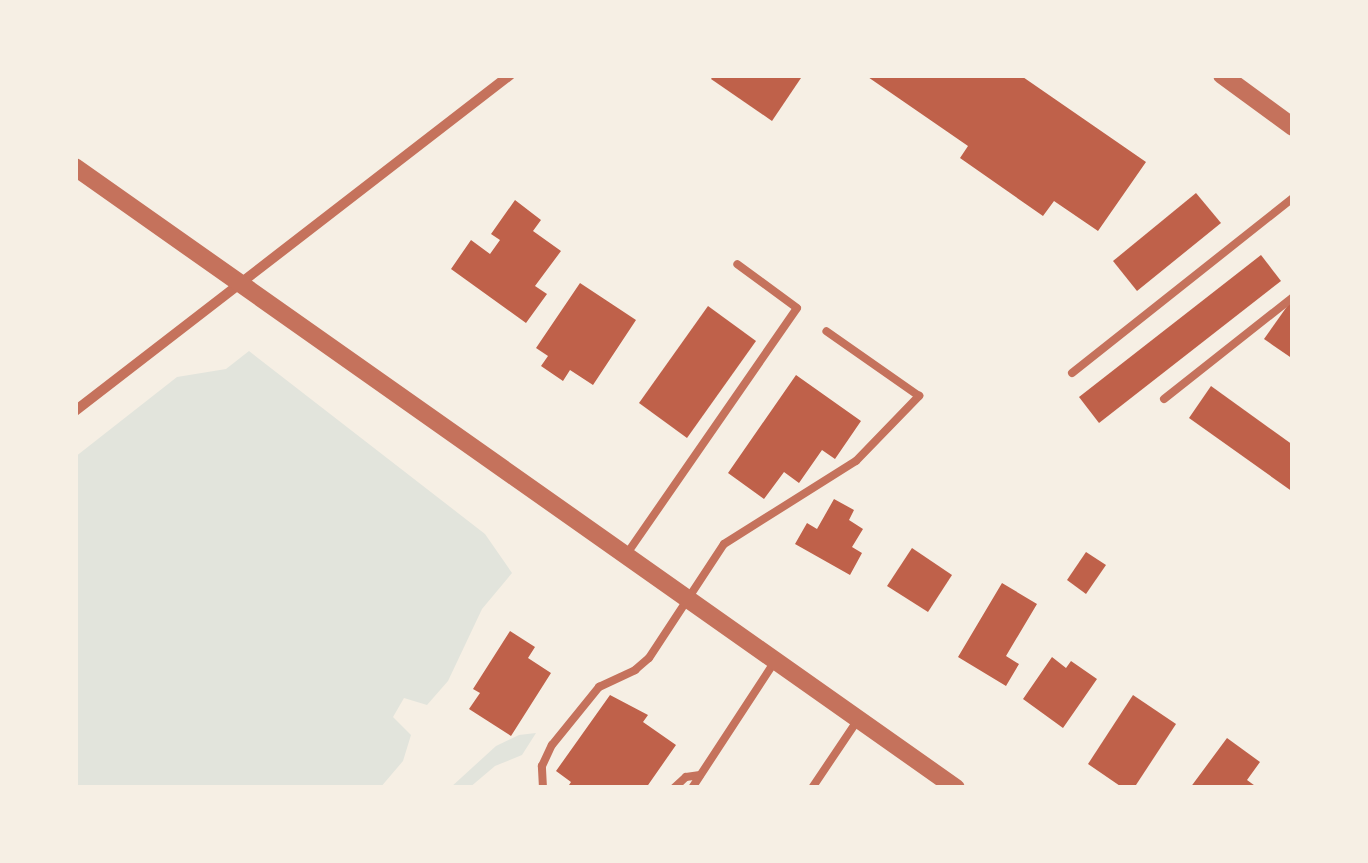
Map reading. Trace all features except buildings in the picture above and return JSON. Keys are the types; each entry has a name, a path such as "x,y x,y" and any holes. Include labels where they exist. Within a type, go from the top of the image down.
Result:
{"street":[{"path":"75,411 510,75"},
{"path":"1222,75 1293,127"},
{"path":"75,167 956,788"}],"lane":[{"path":"1072,373 1293,198"},
{"path":"626,555 797,308 736,264"},
{"path":"1164,399 1293,297"},
{"path":"543,788 542,766 552,745 598,687 635,670 649,658 724,544 856,461 919,396 826,331"},
{"path":"692,788 775,660"},
{"path":"812,788 859,720"},
{"path":"674,788 686,777 700,774"}],"shaded area":[{"path":"249,351 485,534 512,573 482,609 448,681 427,705 404,698 393,717 411,735 403,761 380,788 75,788 75,457 177,377 226,369"},
{"path":"536,733 522,755 495,766 469,788 450,788 496,746 519,735"}]}
